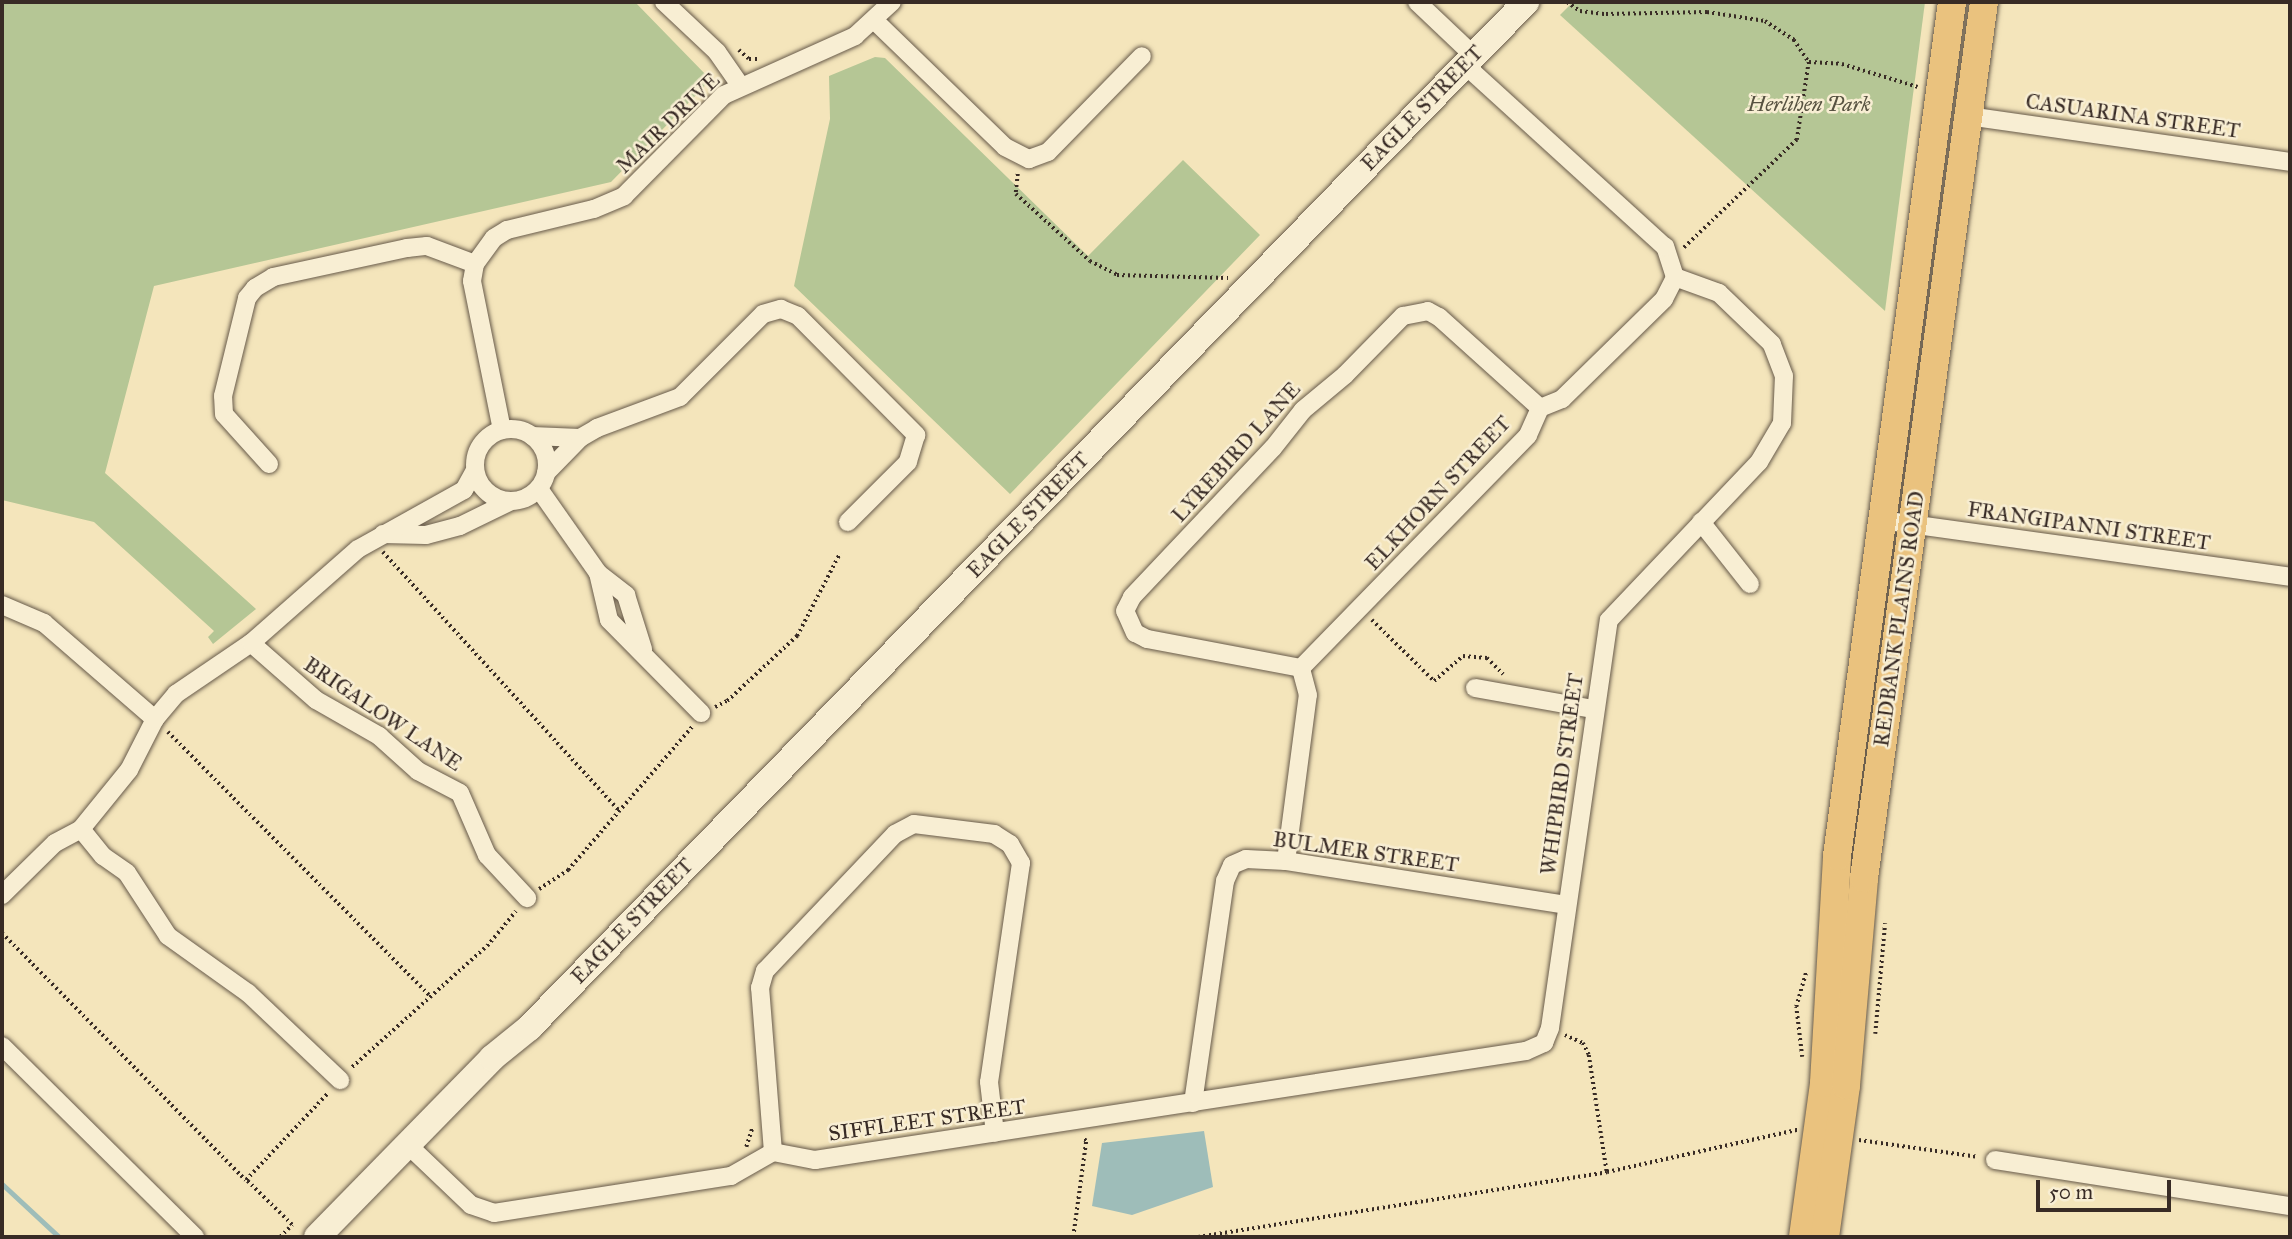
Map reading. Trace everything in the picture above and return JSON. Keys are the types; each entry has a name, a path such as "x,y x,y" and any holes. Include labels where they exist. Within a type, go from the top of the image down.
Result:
{"main road":[{"name":"REDBANK PLAINS ROAD","path":"1803,1237 1824,1083 1837,856 1952,2"},
{"name":"REDBANK PLAINS ROAD","path":"1825,1237 1840,1138 1864,878 1984,2"}],"street":[{"path":"664,2 717,52 740,85"},
{"name":"MAIR DRIVE","path":"475,264 494,239 507,230 594,209 624,196 740,85 842,42 874,20 892,2"},
{"path":"1417,2 1469,60 1665,247 1675,277"},
{"name":"EAGLE STREET","path":"339,1237 413,1150 529,1028 1526,2"},
{"path":"874,20 1020,158 1039,158 1048,152 1142,56"},
{"name":"CASUARINA STREET","path":"1968,116 2290,162"},
{"path":"269,464 224,414 223,396 247,298 255,288 274,277 407,248 427,246 475,264 473,297 502,430"},
{"name":"ELKHORN STREET","path":"1301,667 1528,435 1540,408 1562,399 1664,299 1675,277"},
{"name":"WHIPBIRD STREET","path":"1193,1103 1526,1051 1544,1043 1550,1028 1593,709 1609,620 1773,444 1782,423 1784,376 1772,344 1713,289 1675,277"},
{"path":"377,537 426,535 460,526 509,502 525,499 580,438 608,422 680,397 763,314 789,311 916,435 908,462 848,522"},
{"name":"LYREBIRD LANE","path":"1301,667 1147,639 1135,633 1125,611 1132,597 1273,448 1303,410 1345,375 1404,316 1428,311 1439,317 1540,408"},
{"path":"2,895 55,844 81,829 129,770 155,719 176,694 251,643 336,566 377,537 464,490 475,470 482,444 502,430 532,436 580,438"},
{"path":"532,436 543,449 542,481 598,573 609,620 624,638 643,649 701,713"},
{"path":"475,470 486,492 509,502"},
{"name":"FRANGIPANNI STREET","path":"1881,520 2290,577"},
{"path":"1701,522 1750,584"},
{"path":"598,573 626,594 643,649"},
{"path":"2,605 44,623 155,719"},
{"name":"BRIGALOW LANE","path":"251,643 316,700 369,730 418,771 460,793 468,802 487,855 527,898"},
{"path":"1286,861 1308,695 1301,667"},
{"path":"1475,688 1593,709"},
{"path":"413,1150 471,1205 494,1213 731,1176 773,1152 760,988 765,971 895,834 914,824 994,834 1010,844 1021,863 989,1082 995,1133"},
{"path":"81,829 103,856 127,873 168,936 248,993 340,1080"},
{"name":"BULMER STREET","path":"1193,1103 1225,881 1232,865 1246,859 1286,861 1567,905"},
{"path":"2,1046 195,1237"},
{"name":"SIFFLEET STREET","path":"773,1152 815,1160 1193,1103"},
{"name":"EAGLE STREET","path":"317,1237 413,1150"},
{"path":"1995,1160 2290,1206"}],"path":[{"path":"1567,2 1580,11 1606,14 1707,12 1765,21 1794,40 1809,62 1797,141 1682,250 1679,246"},
{"path":"1809,62 1842,64 1913,86 1940,89"},
{"path":"1020,158 1016,194 1090,261 1117,275 1136,278 1230,278"},
{"path":"377,537 620,812"},
{"path":"246,1180 340,1080 487,946 527,898 568,870 680,745 701,713 727,701 797,636 840,553"},
{"path":"1376,613 1373,622 1434,681 1464,656 1476,654 1488,658 1510,678"},
{"path":"155,719 430,996"},
{"path":"2,933 292,1225 280,1237"},
{"path":"1558,1035 1583,1043 1589,1055 1607,1172"},
{"path":"741,1152 750,1139 751,1116"},
{"path":"1198,1237 1607,1172 1760,1141 1787,1128 1800,1130 1798,1143"},
{"path":"1073,1237 1086,1141 1079,1136"},
{"path":"1840,1138 1995,1160"}],"green space":[{"path":"2,2 635,2 708,77 704,87 611,182 154,286 105,473 256,609 213,644 208,637 214,631 94,522 2,500"},
{"name":"Herlihen Park","path":"1573,2 1925,2 1885,311 1560,15"},
{"path":"875,57 885,58 1088,256 1183,160 1260,235 1010,494 794,286 830,119 829,76"}],"water":[{"path":"1204,1131 1213,1187 1132,1215 1092,1206 1102,1143"}],"waterway":[{"path":"2,1184 59,1237"}]}
